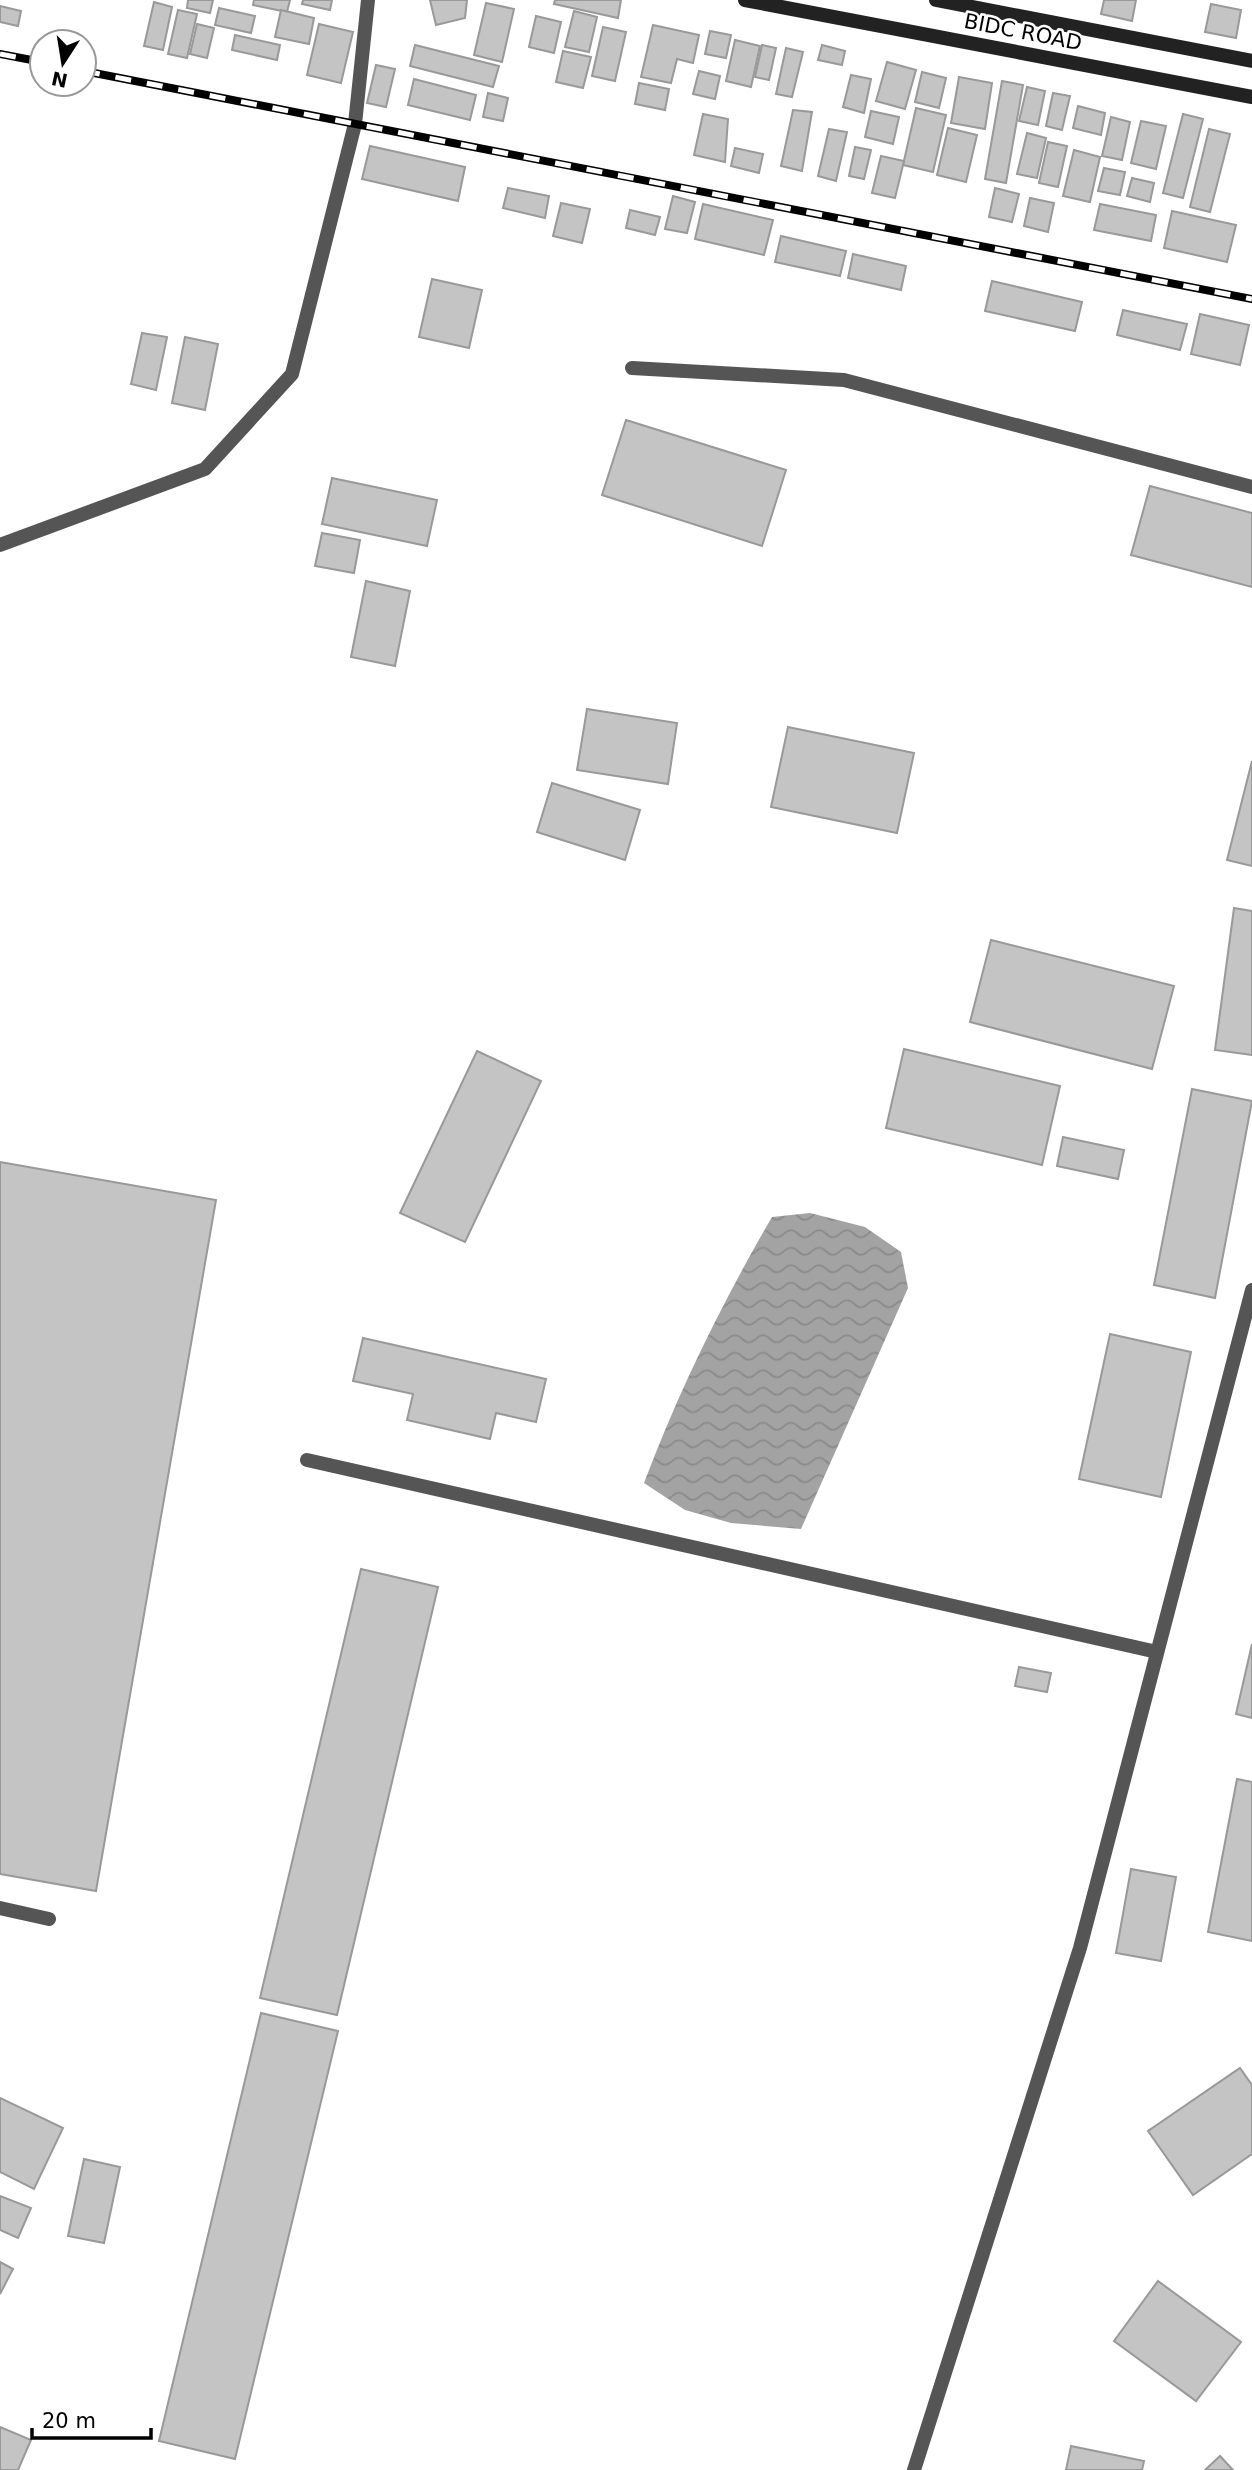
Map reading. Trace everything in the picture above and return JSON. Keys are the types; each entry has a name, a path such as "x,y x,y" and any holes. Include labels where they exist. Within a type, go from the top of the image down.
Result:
{"main road":[{"name":"BIDC ROAD","path":"745,0 1252,97"},
{"name":"BIDC ROAD","path":"936,0 1252,61"}],"street":[{"path":"0,545 205,469 292,374 355,124 368,0"},
{"path":"632,368 844,380 1252,487"},
{"path":"914,2470 1080,1948 1252,1290"},
{"path":"307,1460 1157,1652"},
{"path":"0,1908 49,1919"}],"water":[{"path":"810,1213 865,1227 901,1252 908,1288 801,1529 731,1523 685,1510 644,1483 672,1414 719,1314 772,1217"}],"building":[{"path":"188,0 213,0 210,13 187,8"},
{"path":"254,0 290,0 287,12 253,5"},
{"path":"303,0 332,0 330,10 302,4"},
{"path":"430,0 467,0 465,18 436,25"},
{"path":"555,0 621,0 618,18 554,4"},
{"path":"1104,0 1136,0 1132,21 1101,14"},
{"path":"154,2 172,7 163,50 144,46"},
{"path":"486,3 514,9 502,62 474,55"},
{"path":"1211,4 1241,10 1236,38 1205,32"},
{"path":"0,6 21,11 18,26 0,22"},
{"path":"219,8 255,16 251,33 215,25"},
{"path":"178,10 197,14 187,58 168,54"},
{"path":"281,10 314,18 309,44 275,37"},
{"path":"574,11 597,17 589,52 565,47"},
{"path":"536,16 561,22 554,53 529,47"},
{"path":"197,24 214,28 207,58 190,54"},
{"path":"319,24 353,32 341,83 307,75"},
{"path":"653,25 699,35 693,63 677,59 671,83 641,77"},
{"path":"603,27 626,32 615,81 592,76"},
{"path":"710,31 731,35 726,58 705,54"},
{"path":"235,35 280,45 277,60 232,50"},
{"path":"735,40 760,46 751,87 726,81"},
{"path":"415,45 499,66 493,87 410,66"},
{"path":"762,45 776,48 769,80 755,77"},
{"path":"822,45 845,51 842,65 818,60"},
{"path":"786,48 803,52 792,97 776,94"},
{"path":"563,51 591,57 583,88 556,82"},
{"path":"887,62 916,70 905,109 876,101"},
{"path":"376,65 395,69 386,107 367,103"},
{"path":"699,71 720,76 715,99 693,94"},
{"path":"922,72 946,78 939,108 915,102"},
{"path":"851,75 871,79 864,113 843,107"},
{"path":"959,77 992,83 985,129 951,123"},
{"path":"414,79 476,95 470,120 408,105"},
{"path":"1002,81 1023,85 1006,183 985,179"},
{"path":"639,83 669,89 665,110 635,104"},
{"path":"1027,87 1045,91 1038,125 1019,121"},
{"path":"488,93 508,98 503,121 483,117"},
{"path":"1053,93 1070,96 1062,130 1046,126"},
{"path":"1078,106 1105,113 1101,135 1073,128"},
{"path":"916,108 946,115 933,172 903,165"},
{"path":"793,110 812,112 802,171 781,166"},
{"path":"871,111 899,117 893,144 865,137"},
{"path":"703,114 728,119 725,162 694,155"},
{"path":"1183,114 1203,119 1183,198 1163,193"},
{"path":"1111,117 1130,122 1122,160 1102,156"},
{"path":"1141,121 1166,126 1156,169 1131,163"},
{"path":"948,128 977,135 966,182 937,175"},
{"path":"829,129 847,132 836,181 818,176"},
{"path":"1209,129 1230,134 1210,212 1190,207"},
{"path":"1027,133 1046,138 1037,178 1017,174"},
{"path":"1048,142 1067,146 1058,187 1039,183"},
{"path":"370,146 465,167 458,201 362,179"},
{"path":"855,147 871,150 864,179 849,176"},
{"path":"735,148 763,154 759,173 731,166"},
{"path":"1074,150 1100,157 1090,202 1063,196"},
{"path":"881,156 904,161 895,198 872,193"},
{"path":"1104,168 1125,172 1120,195 1098,191"},
{"path":"1132,178 1154,183 1150,202 1127,196"},
{"path":"508,188 549,196 545,218 503,208"},
{"path":"995,188 1019,194 1012,222 989,217"},
{"path":"673,196 695,202 687,233 665,229"},
{"path":"1030,198 1054,203 1048,232 1024,226"},
{"path":"561,203 590,209 582,243 553,236"},
{"path":"703,204 773,220 764,255 695,239"},
{"path":"1100,204 1156,215 1151,241 1094,230"},
{"path":"630,210 660,217 655,235 626,228"},
{"path":"1172,211 1236,225 1227,262 1164,248"},
{"path":"781,236 846,251 840,276 775,262"},
{"path":"853,254 906,266 901,290 848,278"},
{"path":"432,279 482,290 469,348 419,337"},
{"path":"992,281 1082,302 1075,331 985,311"},
{"path":"1123,310 1187,324 1180,350 1117,335"},
{"path":"1200,314 1249,325 1240,365 1191,354"},
{"path":"142,333 167,337 156,390 131,384"},
{"path":"185,337 218,344 205,410 172,403"},
{"path":"626,420 786,470 762,546 602,495"},
{"path":"332,478 437,500 427,546 322,524"},
{"path":"1150,486 1252,513 1252,587 1131,555"},
{"path":"322,533 360,540 354,573 315,566"},
{"path":"366,581 410,591 395,666 351,657"},
{"path":"587,709 677,723 668,784 577,770"},
{"path":"788,727 914,753 897,833 771,807"},
{"path":"1252,761 1252,866 1227,860"},
{"path":"552,783 640,810 625,860 537,832"},
{"path":"1234,908 1252,911 1252,1055 1215,1050"},
{"path":"991,940 1174,986 1152,1069 970,1022"},
{"path":"904,1049 1060,1086 1042,1165 886,1128"},
{"path":"477,1051 541,1081 465,1242 400,1213"},
{"path":"1192,1089 1252,1101 1215,1298 1154,1285"},
{"path":"1063,1137 1124,1150 1118,1179 1057,1166"},
{"path":"0,1162 216,1200 96,1891 0,1874"},
{"path":"1110,1334 1191,1352 1161,1497 1079,1479"},
{"path":"363,1338 546,1379 536,1422 496,1413 490,1439 407,1420 413,1394 353,1381"},
{"path":"361,1569 438,1587 337,2015 260,1998"},
{"path":"1252,1644 1252,1718 1236,1714"},
{"path":"1019,1667 1051,1673 1047,1692 1015,1686"},
{"path":"1237,1779 1252,1782 1252,1941 1208,1932"},
{"path":"1131,1869 1176,1877 1161,1961 1116,1953"},
{"path":"261,2013 338,2031 235,2459 159,2441"},
{"path":"1240,2068 1252,2085 1252,2154 1193,2195 1148,2131"},
{"path":"0,2098 63,2128 34,2189 0,2172"},
{"path":"84,2159 120,2167 104,2243 68,2236"},
{"path":"0,2196 31,2208 18,2238 0,2230"},
{"path":"0,2262 13,2269 0,2294"},
{"path":"1158,2281 1241,2342 1196,2401 1114,2341"},
{"path":"0,2427 31,2440 18,2470 0,2470"},
{"path":"1071,2446 1144,2461 1142,2470 1066,2470"},
{"path":"1220,2456 1233,2470 1205,2470"}],"railway":[{"path":"0,54 28,59"},
{"path":"98,74 1252,299"}]}
